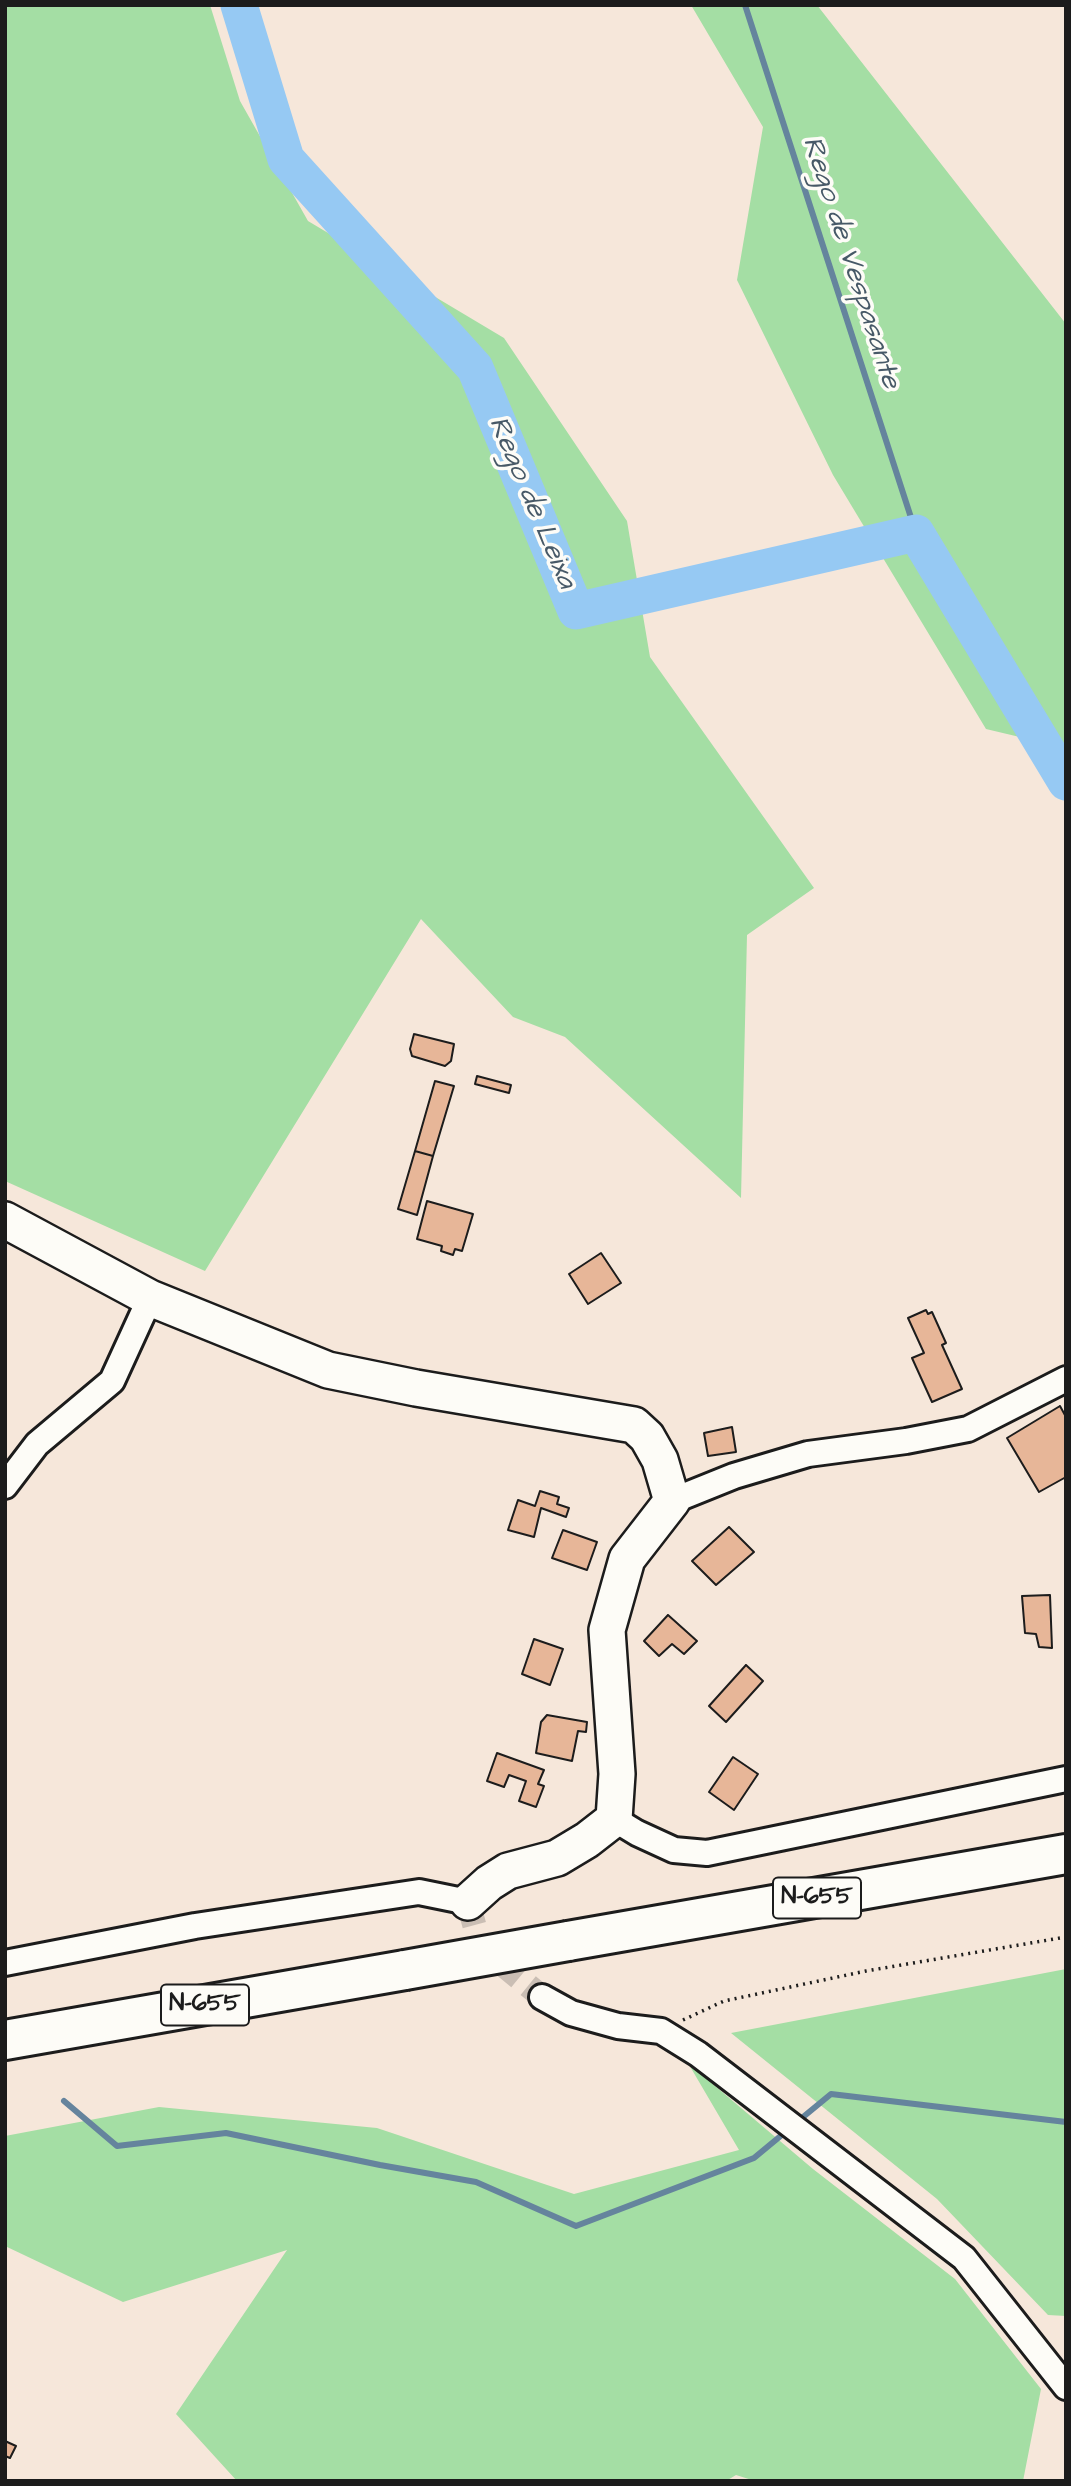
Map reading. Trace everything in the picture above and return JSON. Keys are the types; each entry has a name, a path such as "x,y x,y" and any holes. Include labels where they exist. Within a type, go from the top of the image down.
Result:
{"highway":[{"name":"N-655","path":"5,2040 1066,1854"}],"street":[{"path":"5,1220 150,1297 328,1370 634,1424 647,1437 660,1460 672,1501"},
{"path":"5,1486 37,1444 112,1381 150,1297"},
{"path":"5,1963 195,1926 419,1892 468,1902 489,1883 508,1871 557,1858 614,1819 617,1774 607,1630 627,1559 672,1501 734,1476 808,1454 906,1441 968,1429 1066,1379"},
{"path":"614,1819 674,1850 707,1853 1066,1779"},
{"path":"542,1997 571,2013 606,2023 661,2031 698,2054 964,2258 1066,2387"}],"path":[{"path":"661,2031 724,2001 866,1971 1066,1937"}],"green space":[{"path":"5,5 210,5 240,101 308,221 504,338 627,521 650,657 814,888 747,935 741,1198 565,1037 513,1017 421,919 205,1271 5,1181"},
{"path":"691,5 817,5 1066,324 1066,748 986,729 833,475 737,280 763,127"},
{"path":"1066,1969 1066,2316 1048,2315 937,2199 731,2033"},
{"path":"688,2063 813,2169 955,2279 1041,2389 1023,2481 755,2481 736,2475 726,2481 237,2481 176,2414 287,2250 123,2302 5,2246 5,2136 159,2107 377,2128 574,2194 739,2150"}],"building":[{"path":"414,1034 454,1044 451,1061 445,1066 412,1056 410,1049"},
{"path":"477,1076 511,1085 509,1093 475,1084"},
{"path":"435,1081 454,1086 433,1156 415,1151"},
{"path":"415,1151 433,1156 417,1215 398,1209"},
{"path":"427,1201 473,1214 462,1251 455,1249 453,1255 441,1251 442,1246 417,1239"},
{"path":"601,1253 621,1283 588,1304 569,1274"},
{"path":"926,1310 928,1314 932,1312 946,1343 942,1345 962,1389 932,1402 912,1358 924,1353 908,1318"},
{"path":"1060,1406 1066,1417 1066,1477 1039,1492 1007,1438"},
{"path":"732,1427 736,1452 708,1456 704,1433"},
{"path":"540,1491 559,1497 557,1504 569,1508 566,1517 541,1508 534,1537 508,1530 518,1500 535,1506"},
{"path":"729,1527 754,1552 716,1585 692,1561"},
{"path":"563,1530 597,1542 587,1570 552,1558"},
{"path":"1050,1595 1052,1648 1039,1647 1036,1634 1025,1633 1022,1596"},
{"path":"668,1615 697,1641 684,1654 672,1644 659,1656 644,1641"},
{"path":"534,1639 563,1649 550,1685 522,1674"},
{"path":"746,1665 763,1681 726,1722 709,1706"},
{"path":"547,1715 587,1722 586,1732 578,1731 572,1761 536,1753 541,1722"},
{"path":"497,1753 544,1770 538,1784 544,1786 536,1807 519,1801 526,1781 509,1775 504,1787 487,1781"},
{"path":"733,1757 758,1774 734,1810 709,1792"},
{"path":"5,2441 16,2446 10,2458 5,2456"}],"waterway":[{"name":"Rego de Leixa","path":"239,5 286,159 475,368 576,611 916,533 1066,782"},
{"name":"Rego de Vespasante","path":"745,5 916,533"},
{"path":"797,2122 831,2094 1066,2122"},
{"path":"64,2101 117,2146 226,2133 476,2182 576,2226 754,2158 789,2129"}],"tunnel":[{"path":"468,1902 480,1946 542,1997"}]}
